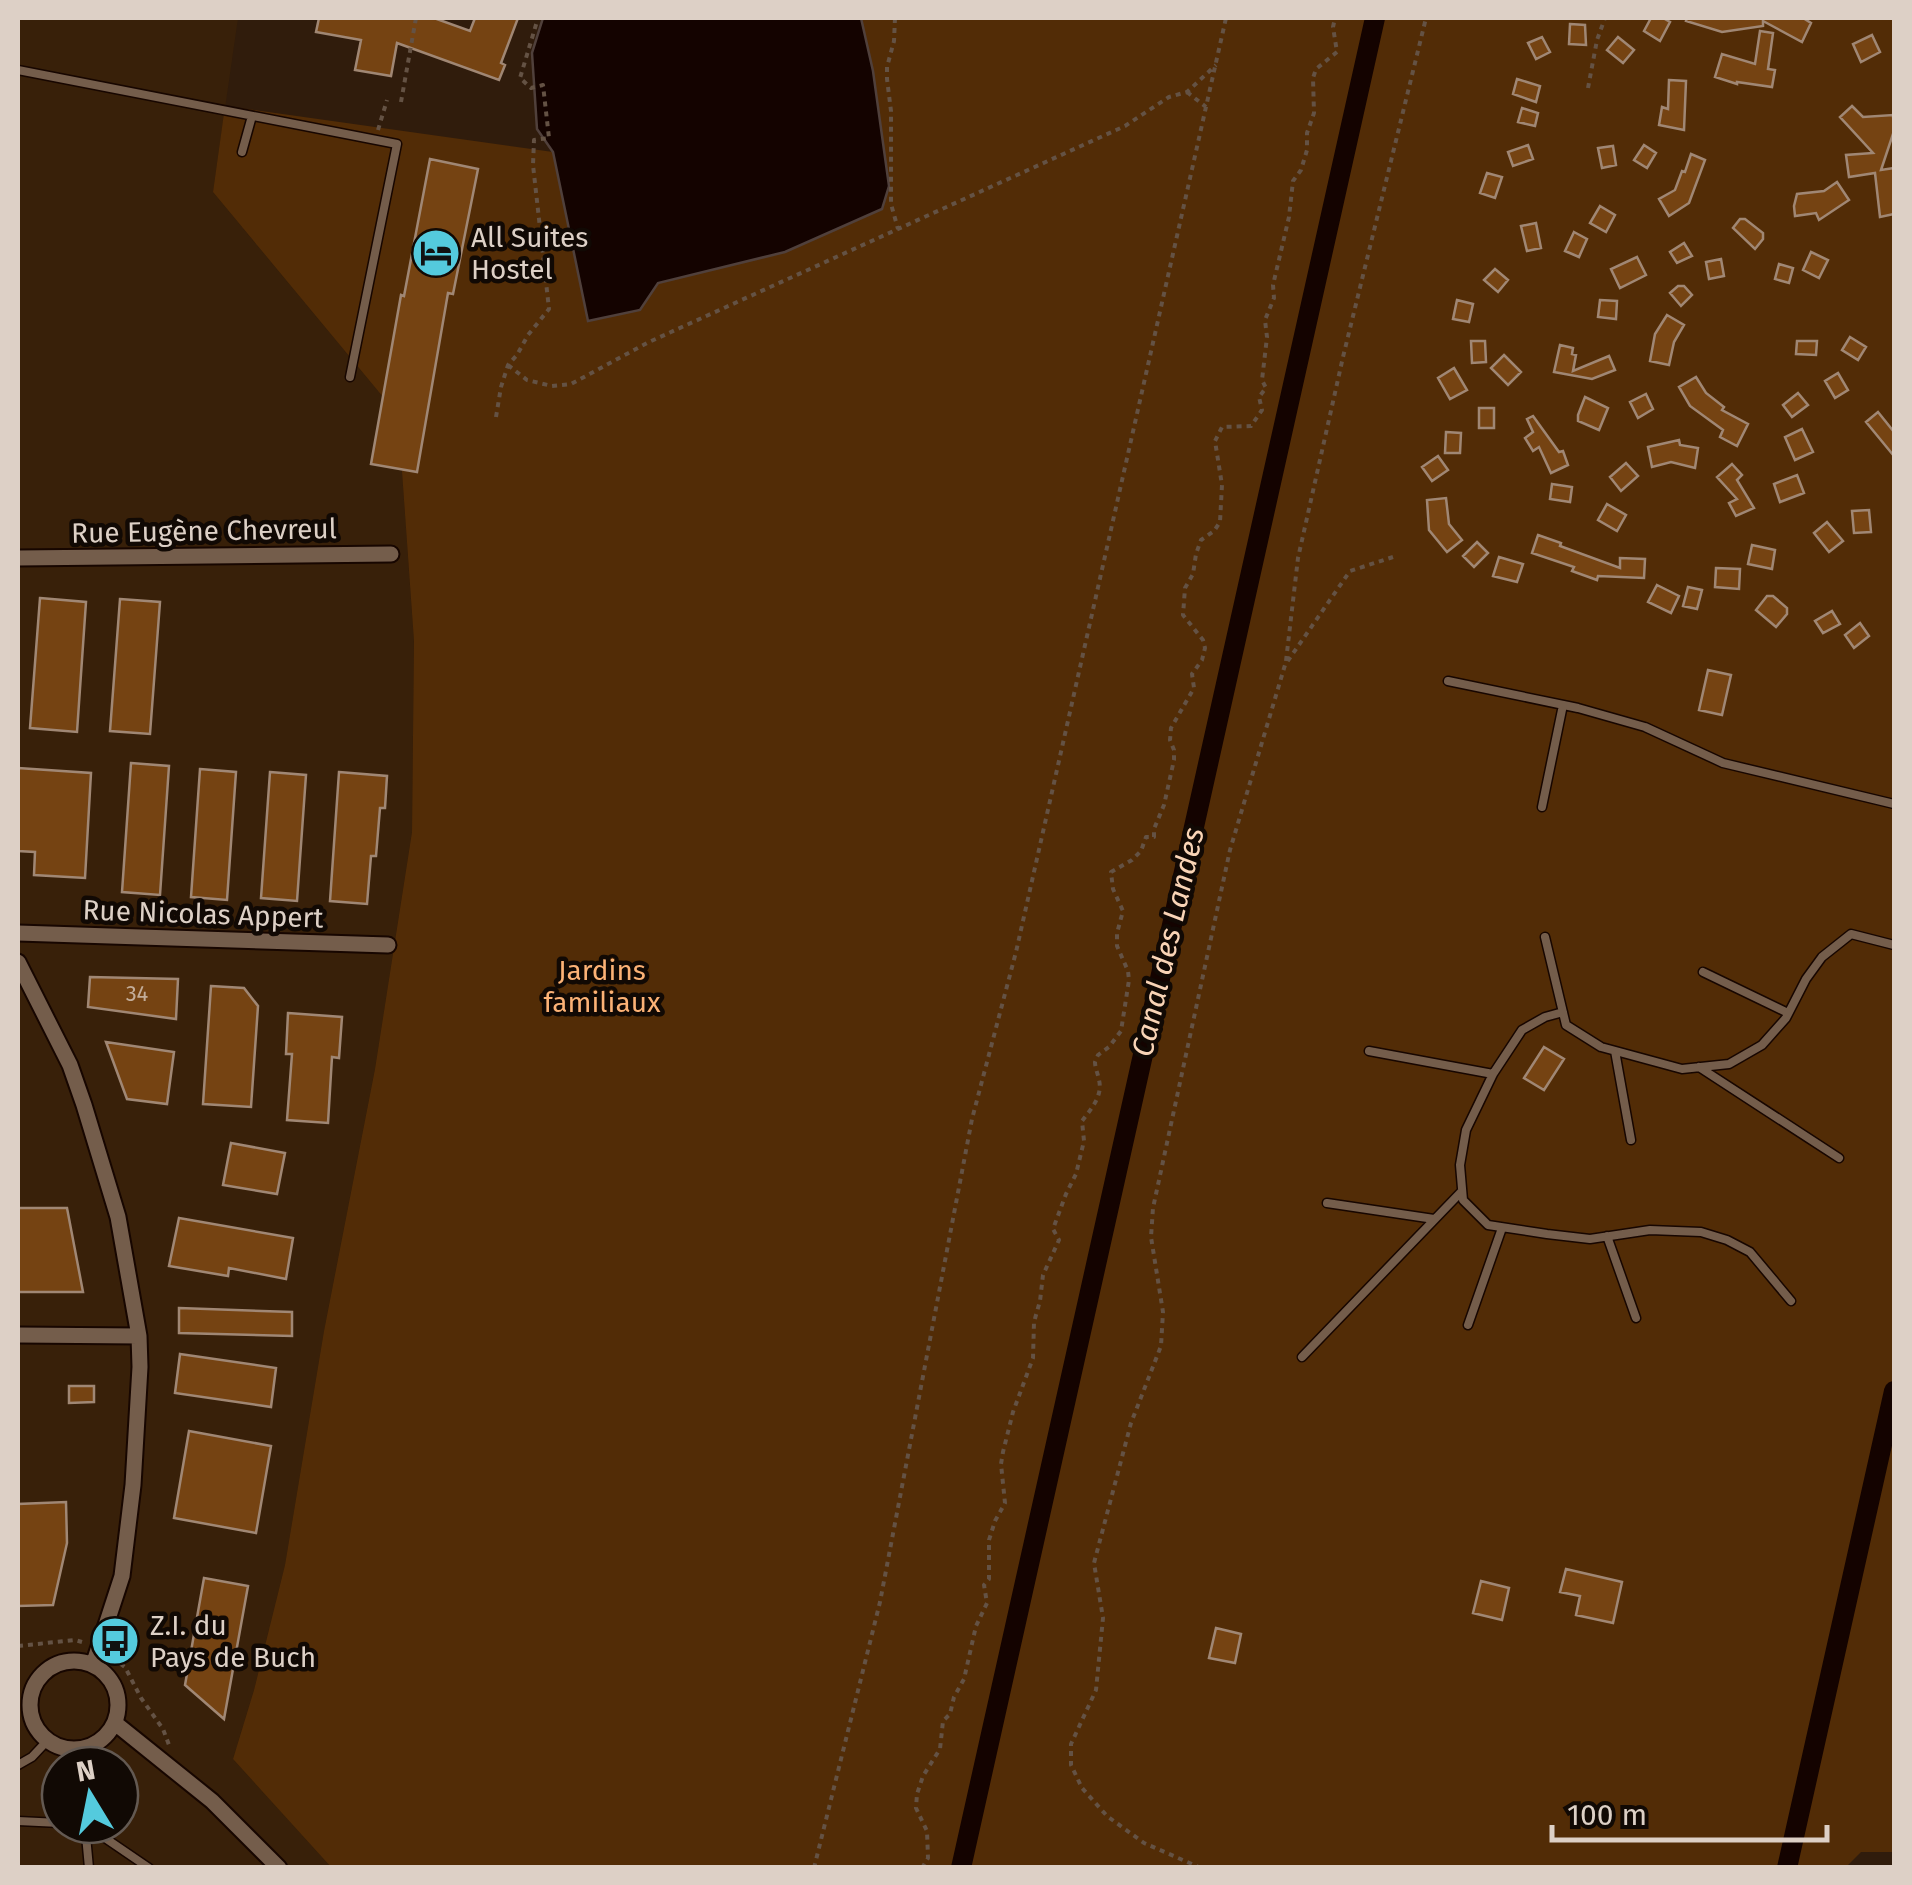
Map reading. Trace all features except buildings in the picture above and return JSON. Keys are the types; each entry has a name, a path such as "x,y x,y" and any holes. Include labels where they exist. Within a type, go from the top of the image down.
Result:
{"street":[{"name":"Rue Eugène Chevreul","path":"18,558 391,554"},
{"name":"Rue Nicolas Appert","path":"18,933 388,945"},
{"path":"18,962 70,1066 84,1105 118,1217 139,1336 133,1485 122,1576 94,1665"},
{"path":"18,1336 139,1336"},
{"path":"64,1661 94,1665 113,1683 118,1696 115,1722 98,1743 72,1750 59,1748 37,1731 24,1688 64,1661"},
{"path":"115,1722 212,1802 278,1868"}],"lane":[{"path":"18,70 397,144 350,378"},
{"path":"242,152 252,116"},
{"path":"1448,680 1645,726 1724,763 1894,804"},
{"path":"1542,807 1564,705"},
{"path":"1545,937 1566,1025 1600,1047 1682,1069 1729,1064 1762,1046 1788,1013 1822,957 1851,934 1894,945"},
{"path":"1702,972 1788,1013"},
{"path":"1562,1012 1522,1030 1494,1074 1466,1130 1460,1166 1463,1200 1488,1225 1502,1228 1590,1238 1650,1230 1684,1231 1727,1240 1750,1252 1791,1302"},
{"path":"1369,1051 1494,1074"},
{"path":"1615,1051 1631,1140"},
{"path":"1699,1067 1839,1158"},
{"path":"1302,1358 1462,1191"},
{"path":"1326,1202 1434,1219"},
{"path":"1468,1325 1502,1228"},
{"path":"1607,1236 1636,1318"},
{"path":"18,1765 47,1741"},
{"path":"115,1845 149,1868"}],"path":[{"path":"401,102 416,18"},
{"path":"496,417 508,365 549,309 533,165 534,140 548,138 544,86 532,88 520,78 538,18"},
{"path":"894,18 887,79 891,204 898,229"},
{"path":"814,1868 880,1602 972,1119 1025,913 1226,18"},
{"path":"922,1868 928,1858 927,1831 916,1808 917,1794 940,1749 944,1722 964,1679 976,1626 987,1603 984,1585 988,1579 989,1540 1005,1504 1001,1459 1031,1366 1043,1275 1060,1240 1054,1229 1076,1174 1084,1142 1082,1121 1100,1093 1095,1062 1119,1035 1124,1023 1129,973 1118,946 1122,911 1113,888 1112,872 1140,852 1146,837 1154,837 1174,760 1171,728 1194,688 1192,674 1202,660 1204,644 1182,612 1185,588 1193,574 1200,544 1220,522 1222,486 1215,441 1222,427 1250,426 1262,410 1259,398 1266,388 1262,380 1265,320 1274,298 1294,181 1307,150 1308,130 1314,117 1314,74 1337,52 1335,18"},
{"path":"1201,1868 1144,1843 1107,1816 1082,1788 1071,1765 1071,1744 1096,1690 1102,1618 1094,1563 1131,1422 1161,1346 1153,1208 1230,850 1285,666 1298,558 1426,18"},
{"path":"1588,88 1604,18"},
{"path":"508,365 528,380 552,386 571,384 649,342 1125,126 1169,97 1187,92 1216,65"},
{"path":"1187,92 1206,107"},
{"path":"375,140 388,100"},
{"path":"1285,666 1350,571 1394,557"},
{"path":"18,1646 76,1640 99,1648 124,1667 163,1729 169,1745 160,1758"}],"shaded area":[{"path":"18,18 238,18 213,192 398,415 414,641 412,832 375,1069 324,1331 285,1565 233,1759 331,1867 18,1867"},
{"path":"543,18 861,18 873,71 889,186 882,209 785,252 658,283 640,310 588,321 553,152 537,129 532,53"}],"green space":[{"name":"Jardins familiaux","path":"861,18 1894,18 1894,1852 1861,1852 1845,1868 331,1867 233,1759 285,1565 324,1331 375,1069 412,832 414,641 398,415 213,192 225,106 553,152 589,320 640,310 658,283 785,252 873,71"}],"waterway":[{"name":"Canal des Landes","path":"961,1868 1375,18"},
{"path":"1787,1868 1894,1391"}],"place":[{"name":"All Suites Hostel","path":"436,253"},
{"name":"Z.I. du Pays de Buch","path":"115,1641"}]}
